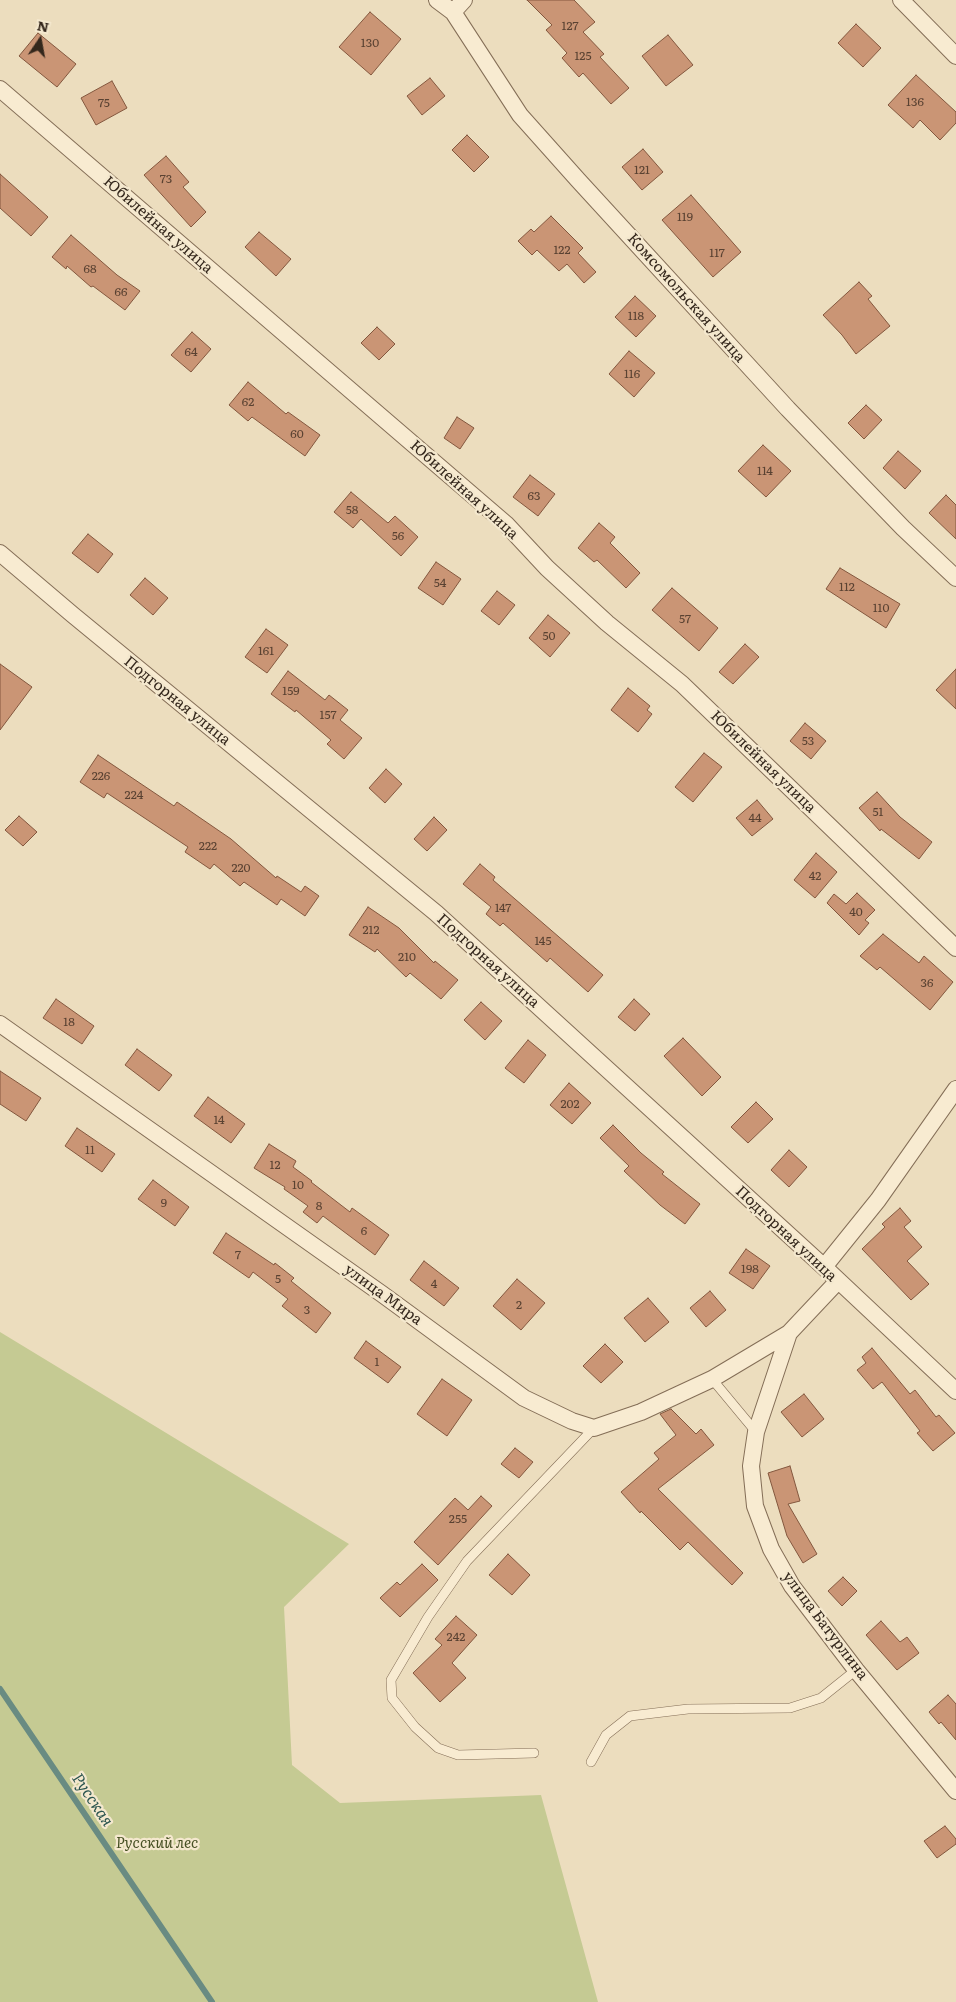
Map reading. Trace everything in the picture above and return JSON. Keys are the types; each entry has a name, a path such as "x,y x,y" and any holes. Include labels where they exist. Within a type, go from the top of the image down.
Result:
{"street":[{"name":"Комсомольская улица","path":"437,0 458,6 527,122 788,409 903,528 956,578"},
{"path":"901,0 956,56"},
{"name":"Юбилейная улица","path":"0,89 506,524 547,568 607,623 682,684 956,948"},
{"name":"Подгорная улица","path":"0,553 436,913 824,1267 837,1282 956,1391"},
{"name":"улица Мира","path":"0,1024 382,1294 524,1398 572,1421 594,1428"},
{"path":"824,1267 878,1200 956,1089"},
{"name":"улица Батурлина","path":"837,1282 789,1333 756,1432 751,1466 755,1506 770,1549 792,1586 856,1670 956,1790"},
{"path":"594,1428 641,1412 712,1379 789,1333"}],"lane":[{"path":"712,1379 756,1432"},
{"path":"534,1753 458,1754 438,1748 415,1727 392,1698 391,1680 428,1617 467,1561 594,1428"},
{"path":"591,1762 606,1736 630,1716 688,1709 790,1708 821,1698 856,1670"}],"green space":[{"name":"Русский лес","path":"0,1332 349,1544 284,1607 292,1765 340,1803 541,1795 598,2002 0,2002"}],"building":[{"path":"527,0 574,0 595,22 583,32 604,54 600,57 629,88 611,104 583,73 579,77 562,58 567,53 546,30 552,25"},
{"path":"370,12 401,39 371,75 339,47"},
{"path":"856,24 881,48 863,67 838,43"},
{"path":"38,33 76,64 57,87 19,56"},
{"path":"668,35 693,65 666,86 642,56"},
{"path":"916,75 956,112 956,123 940,140 920,120 913,128 888,105"},
{"path":"430,78 445,96 422,115 407,96"},
{"path":"112,81 127,108 96,125 81,98"},
{"path":"467,135 489,157 474,172 452,150"},
{"path":"643,149 663,172 642,190 622,167"},
{"path":"166,156 189,182 183,187 206,212 191,227 144,175"},
{"path":"0,174 48,217 31,236 0,208"},
{"path":"691,195 741,252 713,277 662,220"},
{"path":"551,216 583,248 578,253 596,272 584,283 567,264 559,271 537,250 532,255 518,241 531,229 534,232"},
{"path":"259,232 291,259 276,276 245,247"},
{"path":"71,235 117,275 140,291 125,310 93,286 91,287 67,266 66,269 52,257"},
{"path":"859,282 872,296 868,299 890,326 856,354 842,335 823,315"},
{"path":"635,296 656,316 636,337 615,317"},
{"path":"377,327 395,344 379,360 361,343"},
{"path":"192,332 211,349 191,372 171,355"},
{"path":"629,351 655,373 634,397 609,374"},
{"path":"248,382 286,414 288,412 320,435 305,456 252,417 248,421 229,405"},
{"path":"866,405 882,420 864,439 848,423"},
{"path":"457,417 474,428 460,449 444,438"},
{"path":"763,445 791,471 766,497 738,471"},
{"path":"898,451 921,471 905,489 883,468"},
{"path":"530,475 555,494 538,516 513,497"},
{"path":"351,492 388,523 395,516 418,537 401,556 361,519 353,528 334,512"},
{"path":"946,495 956,505 956,539 929,513"},
{"path":"599,523 615,537 610,543 640,573 626,588 597,560 594,562 578,548"},
{"path":"88,534 113,554 98,573 72,553"},
{"path":"436,562 461,579 443,605 418,588"},
{"path":"840,568 900,604 886,628 826,589"},
{"path":"145,578 168,598 153,615 130,595"},
{"path":"672,588 718,628 699,651 652,610"},
{"path":"497,591 515,605 499,625 481,611"},
{"path":"548,615 570,633 550,657 529,638"},
{"path":"266,629 288,645 267,673 245,657"},
{"path":"745,644 759,657 733,684 719,672"},
{"path":"0,664 32,687 0,730"},
{"path":"956,669 956,709 936,690"},
{"path":"288,671 325,700 329,695 348,710 340,720 362,738 344,759 327,744 331,740 296,710 295,712 271,694"},
{"path":"628,688 650,706 647,710 652,714 638,732 611,710"},
{"path":"805,723 826,741 811,759 790,741"},
{"path":"704,753 722,767 693,802 675,787"},
{"path":"98,755 174,806 177,802 231,839 276,878 277,876 301,892 305,886 319,896 305,916 281,899 277,905 244,882 240,886 214,864 210,869 185,852 188,847 107,793 104,798 80,782"},
{"path":"386,769 402,784 385,803 369,788"},
{"path":"877,792 900,817 932,842 919,859 881,829 880,831 859,808"},
{"path":"757,800 773,819 752,836 736,818"},
{"path":"19,816 37,832 23,846 5,830"},
{"path":"434,817 447,830 427,851 414,839"},
{"path":"816,853 837,872 815,898 794,880"},
{"path":"480,864 495,877 493,880 603,975 588,992 550,958 547,962 503,923 500,926 486,914 491,907 463,884"},
{"path":"857,893 875,910 865,920 869,923 859,935 827,903 834,894 846,904"},
{"path":"368,907 399,928 434,963 435,961 458,980 441,999 410,973 406,977 377,949 375,952 349,935"},
{"path":"883,934 919,963 924,956 953,982 930,1010 880,967 877,970 860,956"},
{"path":"56,999 94,1026 82,1044 43,1018"},
{"path":"634,999 650,1014 635,1031 618,1017"},
{"path":"481,1002 502,1021 485,1040 464,1020"},
{"path":"683,1038 721,1077 702,1096 664,1056"},
{"path":"528,1040 546,1055 524,1083 505,1068"},
{"path":"137,1049 172,1075 159,1091 125,1065"},
{"path":"0,1071 41,1098 26,1121 0,1104"},
{"path":"569,1083 591,1103 572,1124 550,1105"},
{"path":"208,1097 245,1124 231,1143 194,1116"},
{"path":"756,1102 773,1119 748,1143 731,1127"},
{"path":"613,1125 641,1153 664,1172 662,1174 700,1204 685,1224 660,1205 624,1171 629,1166 600,1138"},
{"path":"77,1128 115,1154 102,1172 65,1146"},
{"path":"269,1144 296,1161 293,1167 350,1212 352,1208 389,1235 375,1255 323,1216 317,1223 303,1212 308,1206 284,1189 285,1187 254,1168"},
{"path":"789,1150 807,1167 789,1187 771,1170"},
{"path":"153,1180 189,1207 175,1226 138,1199"},
{"path":"900,1208 911,1221 904,1227 922,1247 907,1261 929,1284 911,1300 862,1249 885,1227 882,1224"},
{"path":"226,1233 274,1265 275,1263 294,1278 291,1281 331,1313 316,1333 282,1306 288,1299 253,1272 249,1278 213,1253"},
{"path":"746,1249 770,1266 753,1289 729,1273"},
{"path":"424,1261 459,1288 444,1306 410,1280"},
{"path":"517,1279 545,1303 521,1330 493,1306"},
{"path":"710,1291 726,1310 706,1327 690,1308"},
{"path":"648,1298 669,1322 645,1342 624,1318"},
{"path":"366,1341 401,1367 388,1383 354,1358"},
{"path":"605,1344 623,1362 601,1383 583,1366"},
{"path":"872,1348 910,1394 915,1390 936,1417 939,1415 955,1433 933,1451 917,1433 920,1431 882,1382 873,1389 857,1370 866,1363 862,1357"},
{"path":"442,1379 472,1400 447,1436 417,1414"},
{"path":"804,1394 824,1419 802,1437 781,1412"},
{"path":"671,1409 696,1434 701,1429 714,1445 658,1489 743,1573 732,1585 688,1542 680,1550 641,1511 640,1513 621,1492 659,1459 654,1453 676,1435 660,1414"},
{"path":"515,1448 533,1462 519,1478 501,1464"},
{"path":"790,1466 800,1501 788,1504 817,1554 803,1563 787,1536 768,1473"},
{"path":"481,1496 492,1506 438,1565 414,1542 455,1498 468,1510"},
{"path":"508,1554 530,1575 512,1595 489,1575"},
{"path":"422,1564 438,1580 400,1617 380,1598 397,1582 400,1585"},
{"path":"843,1577 857,1591 842,1606 828,1591"},
{"path":"456,1616 477,1635 452,1663 466,1678 440,1702 413,1673 442,1645 435,1639"},
{"path":"881,1621 900,1642 907,1637 919,1653 897,1670 866,1635"},
{"path":"948,1695 956,1704 956,1740 941,1722 939,1724 929,1712"},
{"path":"945,1826 956,1839 956,1844 937,1858 924,1841"}],"waterway":[{"name":"Русская","path":"0,1689 212,2002"}]}
